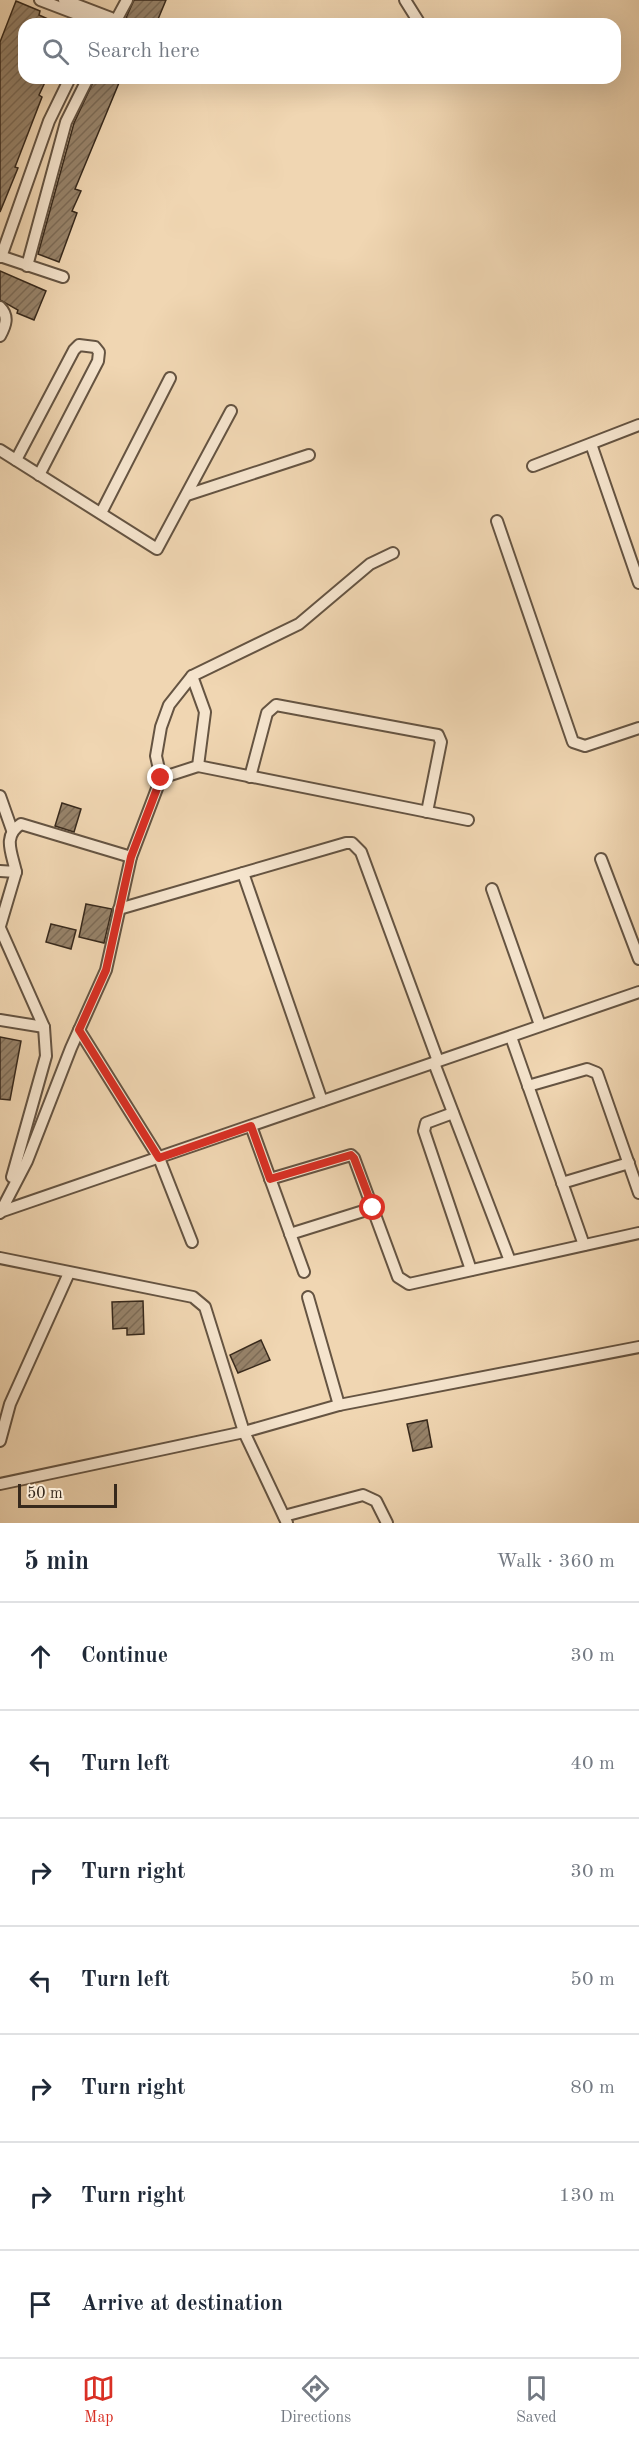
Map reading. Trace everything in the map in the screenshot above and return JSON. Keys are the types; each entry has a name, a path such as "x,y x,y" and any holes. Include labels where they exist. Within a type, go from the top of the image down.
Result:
{"street":[{"path":"40,0 84,18"},
{"path":"64,0 111,18"},
{"path":"117,18 126,0"},
{"path":"405,0 416,18"},
{"path":"63,277 1,257 49,121 67,84"},
{"path":"27,266 66,122 85,84"},
{"path":"0,307 6,319 0,336"},
{"path":"16,460 74,350 79,345 95,347 99,352 98,361 39,475"},
{"path":"101,513 170,378"},
{"path":"0,450 158,549 231,411"},
{"path":"533,466 639,425"},
{"path":"591,444 639,583"},
{"path":"187,495 309,455"},
{"path":"497,521 573,742 585,746 639,728"},
{"path":"0,1213 27,1161 79,1030 106,970 131,857 161,778 156,756 161,727 169,705 192,676 299,624 370,564 393,553"},
{"path":"192,676 205,712 198,766"},
{"path":"250,777 267,713 276,705 438,735 441,742 428,812"},
{"path":"161,778 198,766 468,820"},
{"path":"0,796 12,830"},
{"path":"12,1177 46,1056 44,1027 0,927 16,872 8,838 12,830 21,825 131,857"},
{"path":"119,909 346,843 358,847 453,1113 510,1261"},
{"path":"601,859 639,959"},
{"path":"0,871 16,872"},
{"path":"243,873 322,1101"},
{"path":"492,889 540,1025"},
{"path":"0,1213 540,1025 639,993"},
{"path":"0,1020 44,1027"},
{"path":"79,1030 159,1158 192,1242"},
{"path":"511,1036 584,1245"},
{"path":"528,1086 587,1069 597,1073 639,1193"},
{"path":"453,1113 426,1123 424,1131 471,1270"},
{"path":"251,1126 304,1272"},
{"path":"270,1179 351,1155 398,1277 402,1282 409,1284 639,1233"},
{"path":"562,1183 628,1163"},
{"path":"290,1234 373,1208"},
{"path":"0,1258 193,1297 200,1301 205,1306 244,1431 286,1519 363,1496 376,1501 387,1523"},
{"path":"0,1441 10,1404 69,1273"},
{"path":"308,1297 339,1405"},
{"path":"0,1484 244,1431 339,1405 639,1347"}],"building":[{"path":"134,0 166,0 158,18 126,18"},
{"path":"16,1 40,11 39,15 46,18 18,18 18,84 44,84 39,95 42,97 15,167 18,168 0,212 0,42"},
{"path":"92,84 119,84 75,189 81,191 72,211 77,213 59,262 38,254 74,123"},
{"path":"0,271 46,291 34,320 17,313 18,310 0,300"},
{"path":"62,803 81,809 74,832 55,826"},
{"path":"86,904 112,909 104,943 79,937"},
{"path":"51,924 76,930 71,949 46,942"},
{"path":"0,1037 21,1041 10,1100 0,1099"},
{"path":"143,1301 144,1334 127,1335 127,1328 113,1329 112,1302"},
{"path":"261,1340 270,1360 238,1373 230,1355"},
{"path":"427,1420 432,1447 413,1451 407,1424"}],"route":[{"path":"161,778 131,857 106,970 79,1030 159,1158 251,1126 270,1179 351,1155 373,1208"}]}
